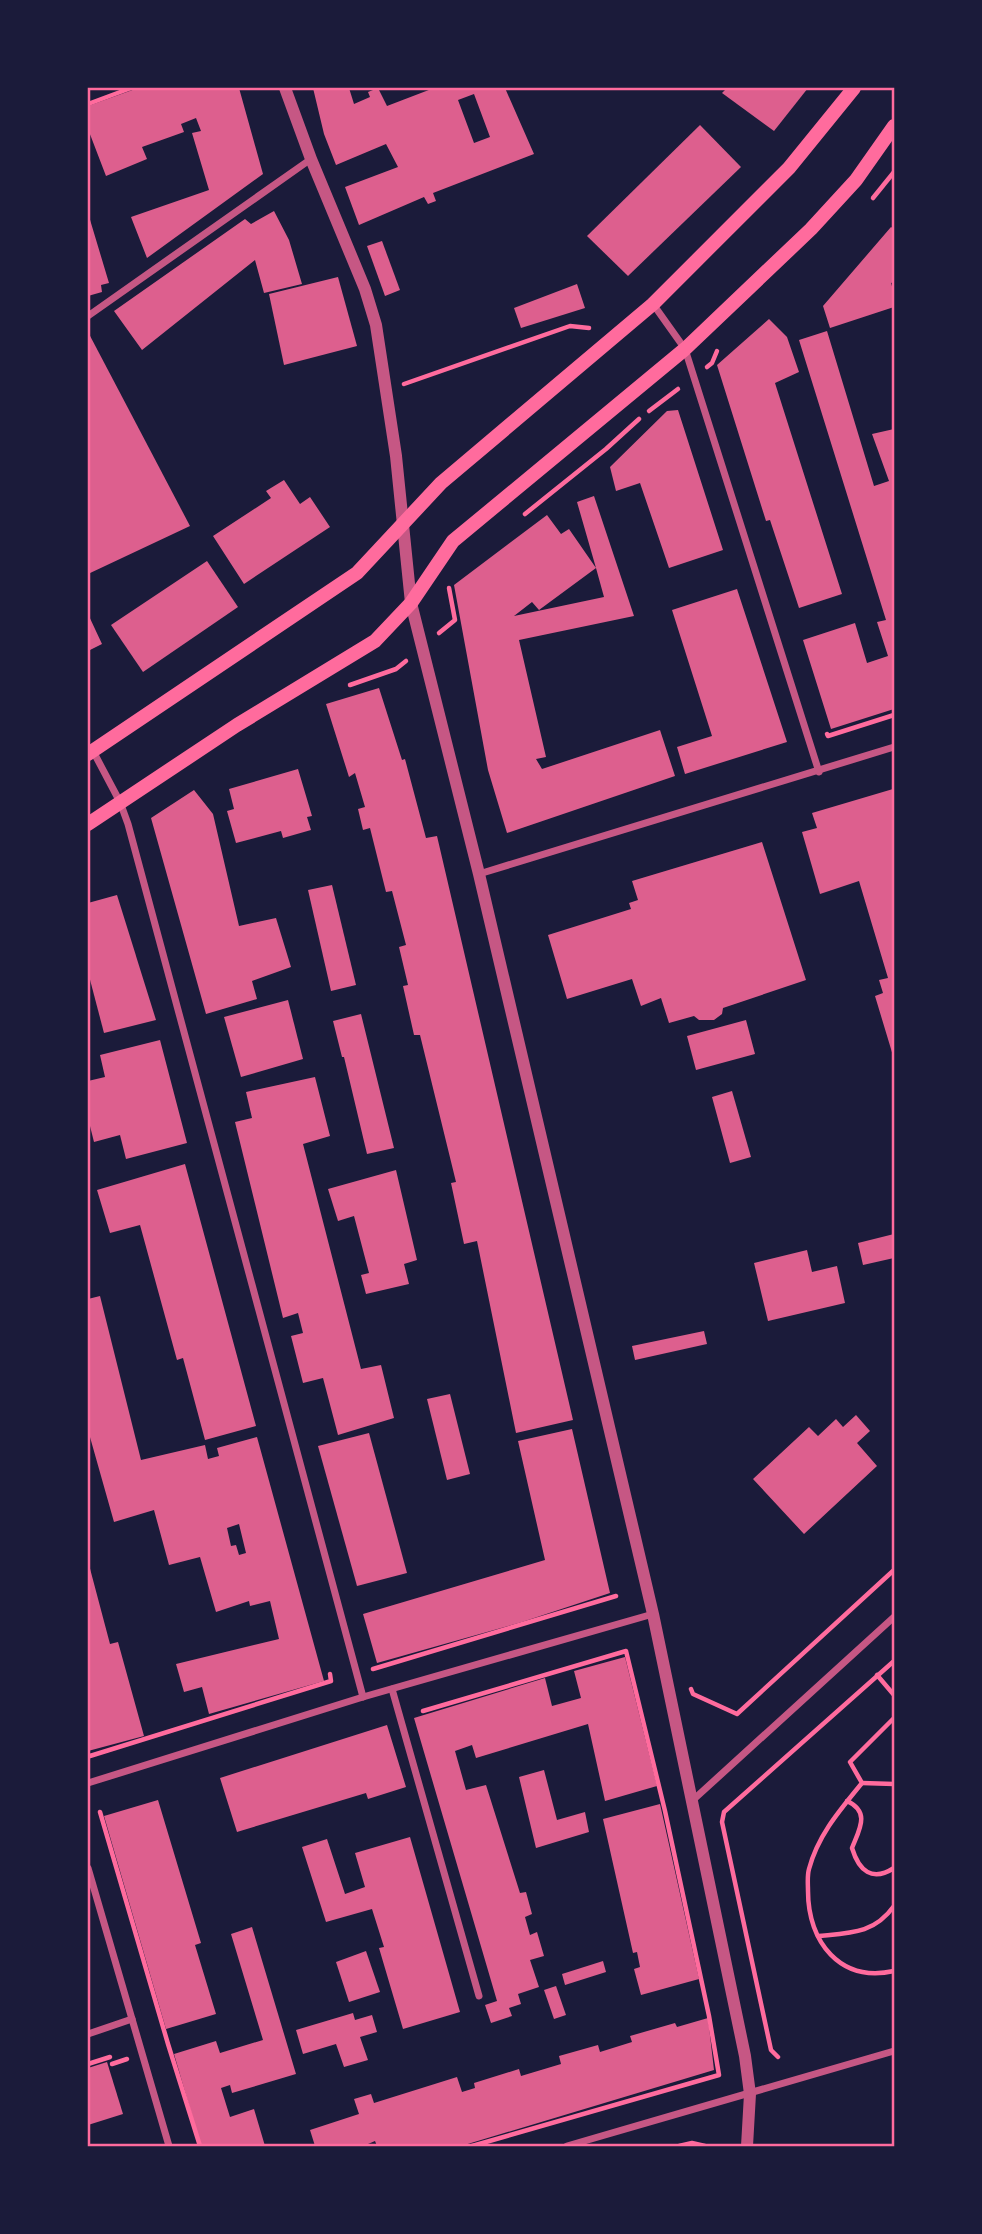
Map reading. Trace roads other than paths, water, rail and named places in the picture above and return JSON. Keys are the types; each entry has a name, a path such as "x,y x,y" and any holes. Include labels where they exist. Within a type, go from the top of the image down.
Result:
{"main road":[{"path":"90,753 357,573 441,483 653,304 789,168 854,88"},
{"path":"88,824 237,725 375,641 411,603 453,541 685,349 811,229 856,180 894,126"}],"street":[{"path":"285,88 365,289 376,325 396,456 411,603 479,874 653,1614 745,2056 750,2094 747,2147"},
{"path":"88,316 311,159"},
{"path":"653,304 685,349 819,772"},
{"path":"479,874 894,747"},
{"path":"90,753 120,802 363,1697"},
{"path":"88,1783 363,1697 653,1614"},
{"path":"693,1800 894,1617"},
{"path":"392,1689 478,1996"},
{"path":"88,1868 169,2147"},
{"path":"88,2034 132,2019"},
{"path":"567,2147 894,2052"}]}
